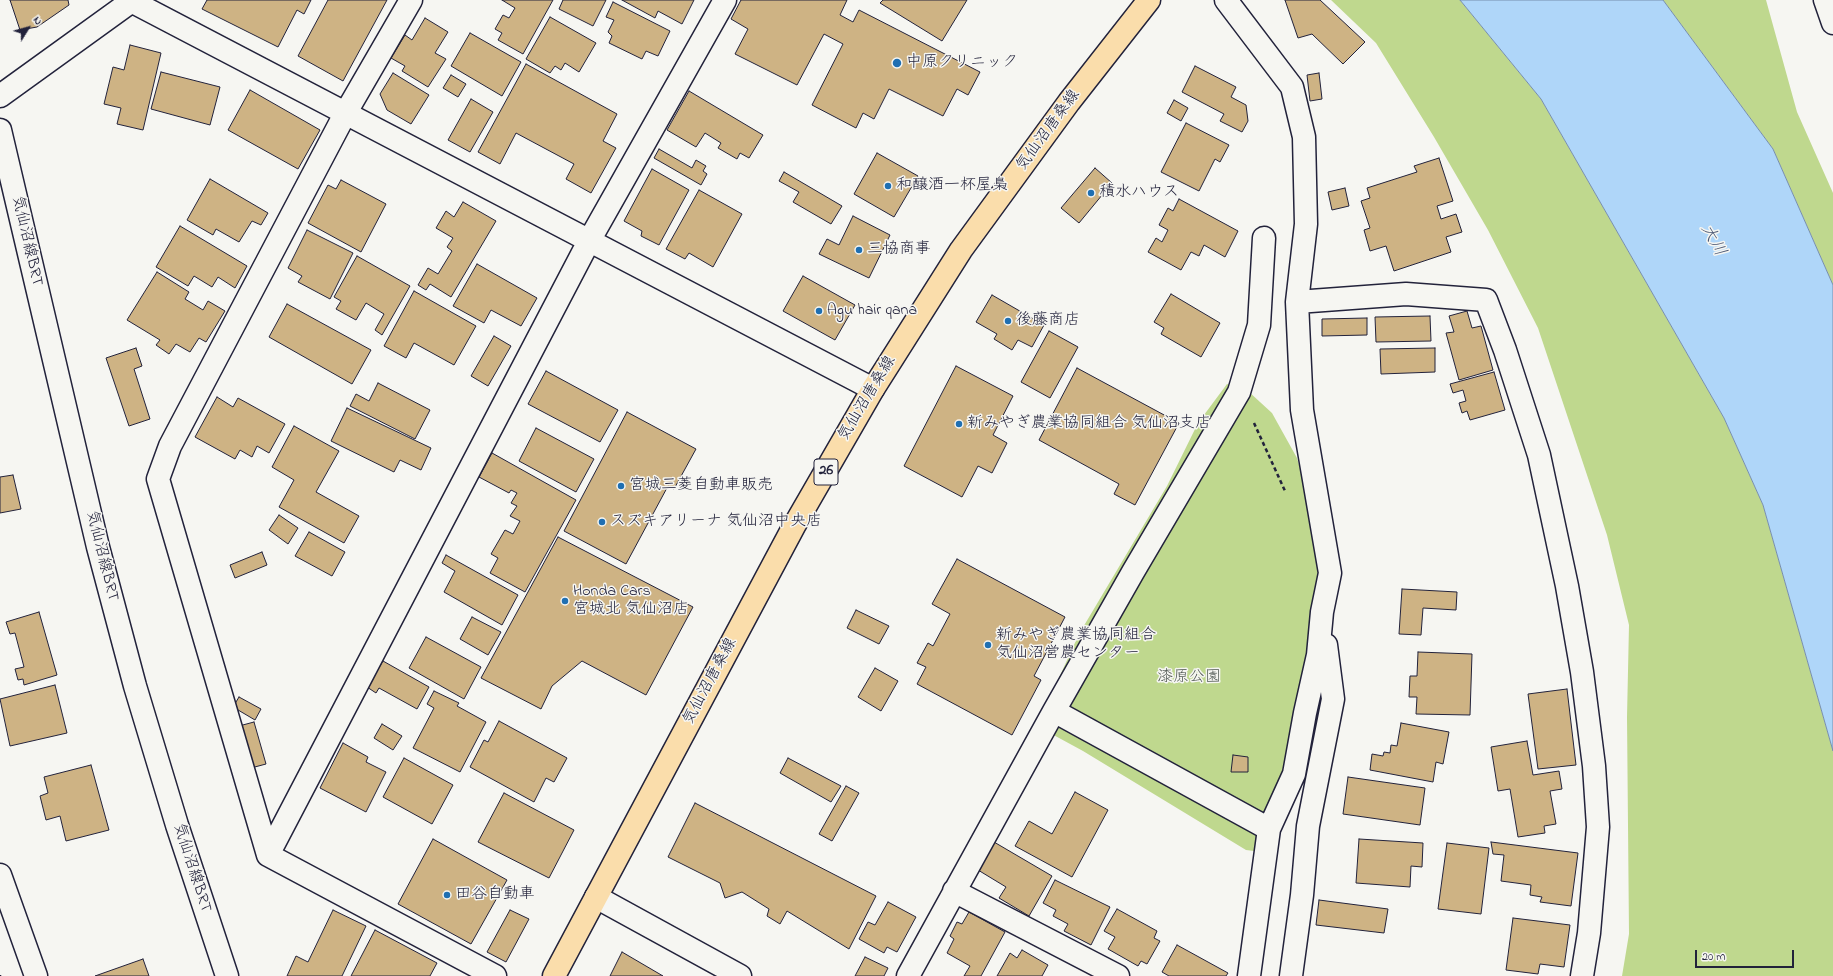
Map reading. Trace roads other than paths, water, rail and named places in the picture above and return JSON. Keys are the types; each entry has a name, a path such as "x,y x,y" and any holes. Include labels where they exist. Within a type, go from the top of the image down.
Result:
{"main road":[{"name":"気仙沼唐桑線","path":"554,976 794,526 873,389 961,250 1069,102 1149,0"}],"street":[{"path":"411,0 345,114 170,446 158,479 268,855 495,976"},
{"path":"268,855 589,241 725,0"},
{"path":"1226,0 1292,87 1304,137 1306,224 1297,302 1302,410 1330,573 1322,612 1318,655 1305,713 1294,774 1270,829 1249,976"},
{"path":"1825,0 1833,23"},
{"path":"0,96 132,1 345,114 873,389"},
{"name":"気仙沼線BRT","path":"0,130 100,555 135,686 175,817 227,976"},
{"path":"908,976 1054,710 1239,392 1259,325 1264,238"},
{"path":"1297,302 1406,294 1486,300 1505,350 1539,455 1567,586 1582,672 1594,766 1598,827 1590,932 1582,976"},
{"path":"1291,976 1302,895 1308,826 1333,698 1322,612"},
{"path":"1054,710 1270,829"},
{"path":"0,875 36,976"},
{"path":"954,891 1118,976"},
{"path":"596,897 740,976"}],"water":[{"name":"大川","path":"1460,0 1663,0 1773,149 1833,285 1833,751 1763,505 1724,418 1541,99"}],"place":[{"name":"中原クリニック","path":"897,63"},
{"name":"和醸酒一杯屋梟","path":"888,186"},
{"name":"積水ハウス","path":"1091,193"},
{"name":"三協商事","path":"859,250"},
{"name":"Agu hair qana","path":"819,311"},
{"name":"後藤商店","path":"1008,321"},
{"name":"新みやぎ農業協同組合 気仙沼支店","path":"959,424"},
{"name":"宮城三菱自動車販売","path":"621,486"},
{"name":"スズキアリーナ 気仙沼中央店","path":"602,522"},
{"name":"Honda Cars 宮城北 気仙沼店","path":"565,601"},
{"name":"新みやぎ農業協同組合 気仙沼営農センター","path":"988,645"},
{"name":"田谷自動車","path":"447,895"}],"park label":[{"name":"漆原公園","path":"1189,678"}]}
